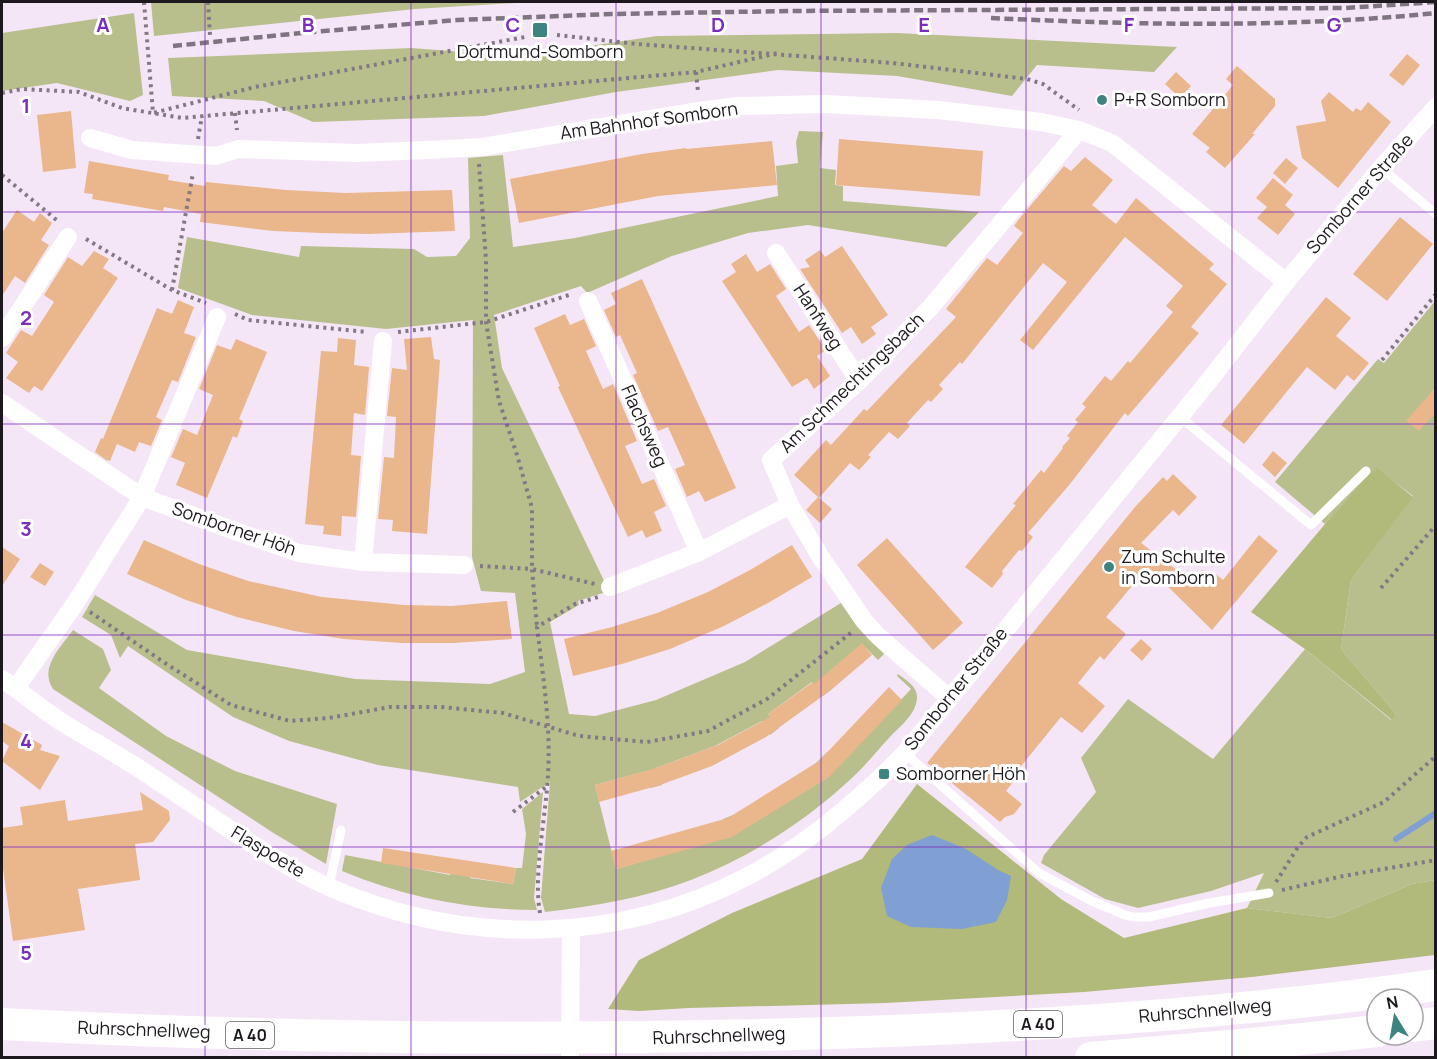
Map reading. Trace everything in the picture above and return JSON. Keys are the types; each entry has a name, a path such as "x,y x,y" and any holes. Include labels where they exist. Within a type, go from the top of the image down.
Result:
{"highway":[{"name":"Ruhrschnellweg","path":"2,1024 241,1034 499,1039 876,1032 1092,1021 1324,999 1436,985"},
{"name":"Ruhrschnellweg","path":"1091,1058 1365,1031"}],"street":[{"name":"Am Bahnhof Somborn","path":"90,138 132,150 216,156 238,149 357,153 478,147 738,106 825,104 938,110 1041,122 1081,121 1112,143 1286,282"},
{"name":"Somborner Straße","path":"571,930 622,921 681,904 748,876 793,848 848,807 905,753 1180,417 1286,282 1381,168 1436,107"},
{"name":"Am Schmechtingsbach","path":"949,698 865,622 820,556 790,504 771,460 859,381 930,308 1081,121"},
{"path":"2,339 70,232"},
{"name":"Hanfweg","path":"776,253 859,381"},
{"name":"Flachsweg","path":"588,301 699,552"},
{"path":"9,683 75,602 142,497 219,311"},
{"path":"363,562 383,335"},
{"name":"Somborner Höh","path":"2,403 142,497 299,553 363,562 464,565"},
{"path":"610,587 699,552 790,504"},
{"name":"Flaspoete","path":"9,683 62,723 124,759 288,866 329,887 392,910 451,923 544,931 571,930"},
{"path":"570,1058 571,930"}],"lane":[{"path":"1381,168 1436,214"},
{"path":"1180,417 1311,525 1366,471"},
{"path":"905,753 1039,873 1092,901 1125,915 1149,917 1209,903 1269,893"},
{"path":"329,887 340,830"}],"path":[{"path":"144,2 153,113"},
{"path":"208,2 210,35"},
{"path":"557,35 637,44 892,63 1027,79 1043,84 1081,121"},
{"path":"153,113 255,87 525,37"},
{"path":"2,93 22,89 79,92 122,108 182,118 696,72 778,53"},
{"path":"172,290 202,116"},
{"path":"478,147 486,260 486,322 499,401 532,508 532,569 547,708 547,787 539,877 540,914"},
{"path":"2,175 70,232 172,290 219,311 248,320 383,335 486,322 581,292 588,301"},
{"path":"1382,360 1436,294"},
{"path":"1381,588 1436,525"},
{"path":"464,565 532,569 610,587 611,593 575,604 537,627"},
{"path":"75,602 231,705 290,721 329,718 390,707 441,707 503,713 579,736 647,742 708,731 767,699 865,622"},
{"path":"1269,893 1298,847 1307,837 1383,802 1436,756"},
{"path":"513,812 547,787"},
{"path":"1269,893 1343,876 1436,860"}],"green space":[{"path":"151,2 533,2 415,9 154,36"},
{"path":"134,13 143,95 130,101 57,83 2,91 2,33"},
{"path":"897,33 1177,47 1154,72 1037,65 1012,96 897,76 778,70 616,92 484,116 313,122 264,101 172,96 168,58 411,48 491,54 562,50 657,36"},
{"path":"799,131 823,132 820,168 836,170 835,185 843,186 843,201 979,212 946,247 808,225 748,233 672,256 587,293 581,286 494,315 502,368 609,591 578,601 579,605 550,622 569,714 595,716 656,700 745,662 841,603 856,625 884,654 878,660 862,644 821,679 831,690 823,696 812,682 768,714 779,728 770,735 762,721 715,746 656,768 662,785 651,788 646,771 595,785 616,869 728,837 723,819 733,815 742,830 827,778 816,763 827,752 840,765 911,689 897,676 898,674 916,690 914,710 852,778 796,823 756,849 691,880 655,892 619,900 545,912 541,898 550,782 520,802 518,787 378,765 289,741 233,717 128,646 120,658 111,635 82,617 95,595 187,650 355,679 490,684 525,672 515,593 481,591 472,557 473,320 386,329 252,315 178,288 187,237 299,257 301,246 414,249 427,257 456,256 470,238 468,158 503,155 513,247 575,238 778,196 776,166 798,163 796,142"},
{"path":"1435,301 1435,880 1412,884 1332,918 1247,908 1264,873 1211,891 1138,908 1105,899 1041,863 1044,855 1096,792 1081,758 1128,699 1213,759 1305,649 1391,720 1396,714 1341,649 1351,580 1413,496 1376,468 1325,524 1275,482 1378,359 1384,363"},
{"path":"1376,467 1413,497 1351,580 1341,649 1396,714 1392,720 1305,649 1251,612"},
{"path":"73,630 103,649 111,670 99,688 166,736 235,771 337,804 326,864 275,834 53,689 49,681 50,666 57,651"},
{"path":"917,784 1061,899 1124,938 1247,908 1332,918 1412,884 1435,880 1435,955 1252,977 1084,992 886,1003 639,1011 608,1009 639,960 732,913 862,859"},
{"path":"543,792 534,898 537,910 487,908 437,900 389,888 342,871 345,855 450,875 454,859 472,862 470,878 513,884 516,868 522,868 526,834 522,809"}],"water":[{"path":"932,835 966,849 1011,876 1007,900 996,922 962,929 911,927 887,916 881,888 892,859 907,845"}],"building":[{"path":"1407,54 1420,65 1403,86 1389,75"},
{"path":"1237,66 1275,99 1275,106 1252,134 1255,134 1225,168 1206,152 1210,148 1192,134 1233,85 1226,79"},
{"path":"1176,72 1191,86 1180,98 1165,84"},
{"path":"1329,92 1353,112 1356,108 1361,111 1368,102 1391,122 1338,188 1302,158 1296,126 1326,121 1321,101"},
{"path":"71,111 76,168 43,172 37,115"},
{"path":"839,139 983,151 980,196 836,185"},
{"path":"772,141 777,185 658,196 519,223 510,179 642,154"},
{"path":"1085,157 1113,180 1092,205 1116,224 1136,198 1214,264 1209,269 1227,284 1191,327 1199,333 1128,416 1125,413 1070,484 1028,533 1033,537 1002,571 1003,574 992,588 965,567 1016,505 1013,504 1041,470 1044,473 1063,448 1070,438 1067,436 1078,422 1075,420 1086,407 1082,404 1105,376 1111,381 1128,361 1130,363 1173,312 1166,306 1183,286 1125,237 1033,350 1020,340 1067,282 1043,263 962,364 960,362 939,385 943,389 931,402 928,400 907,423 910,426 898,439 889,432 868,455 871,457 859,470 850,463 819,498 832,509 820,523 806,510 818,497 794,475 826,440 831,445 864,409 867,411 956,317 946,309 987,258 997,265 1023,233 1014,226 1019,219 1064,166 1071,171"},
{"path":"1286,158 1298,168 1285,184 1273,173"},
{"path":"89,161 169,175 168,180 205,186 206,182 345,193 452,190 455,231 321,233 273,231 200,222 201,214 164,207 163,211 92,199 93,194 84,193"},
{"path":"1273,178 1293,195 1285,205 1295,214 1278,235 1257,218 1267,207 1256,198"},
{"path":"17,210 34,222 40,213 52,223 41,240 49,245 25,283 15,276 2,296 2,233"},
{"path":"1400,217 1433,244 1387,301 1353,274"},
{"path":"842,246 888,315 871,327 876,334 862,344 851,327 842,333 800,269 810,267 805,260 820,250 825,257"},
{"path":"94,251 109,259 103,268 118,278 42,391 34,386 29,393 6,378 18,362 6,353 21,330 32,336 54,302 44,295 68,257 82,266"},
{"path":"746,254 757,272 770,264 786,289 776,296 799,332 809,325 826,350 817,356 830,376 814,389 807,378 792,387 722,281 736,272 731,264"},
{"path":"642,279 736,488 705,502 699,491 687,497 675,469 685,465 668,427 658,431 633,375 637,373 620,335 616,337 604,310 616,304 611,293"},
{"path":"1326,297 1351,318 1336,336 1369,363 1354,381 1347,375 1335,390 1307,367 1244,444 1221,425"},
{"path":"178,300 194,307 184,333 196,337 178,382 172,380 156,417 162,420 151,446 139,442 135,452 117,444 110,461 106,460 95,452 101,438 103,439 157,308 172,314"},
{"path":"565,314 570,325 584,319 596,346 586,351 603,389 613,384 637,441 625,446 642,484 654,479 666,506 654,512 662,531 646,538 642,530 628,537 558,387 560,386 534,328"},
{"path":"431,337 434,359 440,360 427,534 392,531 393,520 378,519 384,457 394,458 396,417 387,416 392,368 407,370 404,339"},
{"path":"338,338 356,340 354,365 369,367 365,415 354,413 351,455 361,456 356,517 342,516 341,536 323,534 324,526 305,524 321,351 337,352"},
{"path":"236,339 267,352 239,419 243,421 237,438 233,436 207,498 176,485 185,463 171,457 183,429 197,435 213,395 199,389 217,345 231,350"},
{"path":"1436,387 1436,412 1419,431 1406,421"},
{"path":"1273,451 1287,463 1275,477 1262,465"},
{"path":"1173,474 1197,497 1179,516 1173,510 1141,543 1193,582 1202,570 1210,576 1213,572 1223,580 1259,535 1278,551 1212,630 1148,567 1106,617 1126,634 1104,660 1100,656 1078,683 1105,706 1082,733 1061,717 1013,776 1016,778 1006,791 1022,804 1014,814 1005,817 1000,822 927,763 1135,507 1163,477 1167,481"},
{"path":"887,538 963,623 933,650 857,565"},
{"path":"144,540 199,564 248,581 322,597 404,605 452,606 507,601 512,639 453,643 402,643 344,639 294,631 237,617 186,600 127,574"},
{"path":"792,545 812,577 724,626 670,649 573,676 564,639 657,613 708,592"},
{"path":"2,547 20,559 2,586"},
{"path":"40,563 54,572 45,586 30,577"},
{"path":"1141,639 1152,649 1142,661 1130,650"},
{"path":"862,643 872,655 831,690 766,737 712,766 660,785 599,802 595,785 656,768 718,745 770,717 768,714 813,682 814,684"},
{"path":"889,687 902,700 829,777 732,837 616,869 611,851 728,818 819,761"},
{"path":"2,722 42,745 40,750 60,756 40,790 2,761 9,746 2,741"},
{"path":"140,792 169,811 170,820 153,842 135,844 140,880 78,889 85,930 13,941 2,861 2,828 23,825 20,807 65,800 68,821 143,810"},
{"path":"383,848 516,868 513,884 381,863"}],"waterway":[{"path":"1396,839 1436,813"}],"railway":[{"path":"173,46 457,20 612,14 1345,8 1436,2"},
{"path":"991,18 1213,24 1325,21 1436,13"}],"place":[{"name":"Dortmund-Somborn","path":"540,30"},
{"name":"P+R Somborn","path":"1102,100"},
{"name":"Zum Schulte in Somborn","path":"1109,567"},
{"name":"Somborner Höh","path":"884,774"}]}
